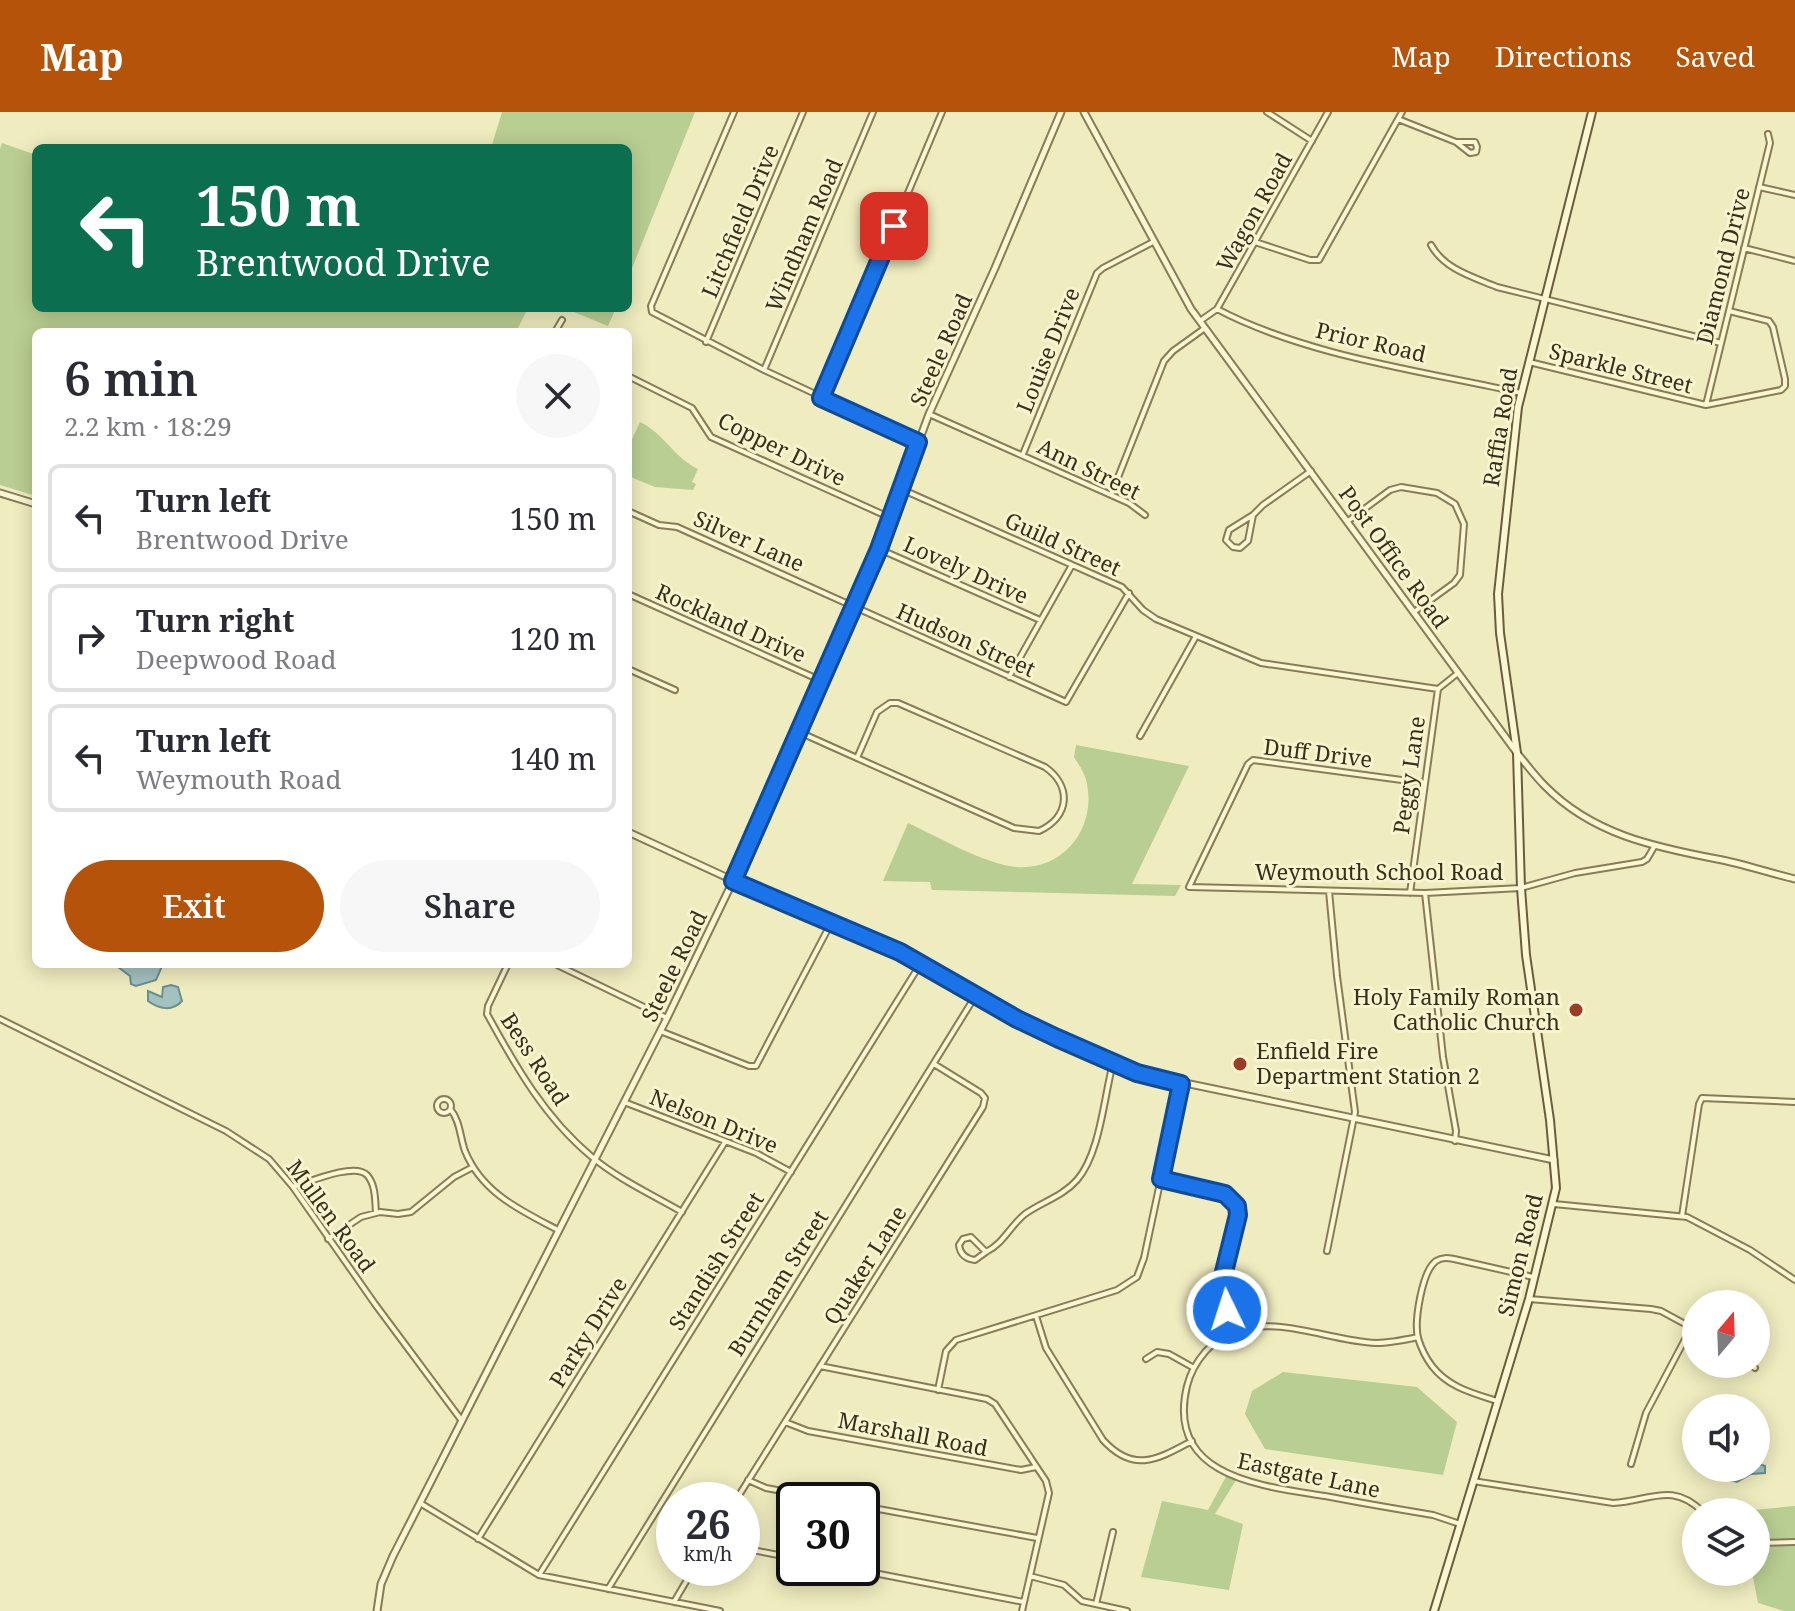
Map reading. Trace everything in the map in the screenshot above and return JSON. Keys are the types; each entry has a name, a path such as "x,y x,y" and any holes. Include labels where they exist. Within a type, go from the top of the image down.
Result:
{"main road":[{"name":"Raffia Road","path":"1517,753 1498,605 1508,481 1521,393 1592,112"},
{"name":"Simon Road","path":"1434,1611 1529,1299 1554,1204 1555,1160 1530,988 1521,888 1517,753"}],"street":[{"path":"734,112 657,293 652,312 706,342 918,442"},
{"name":"Litchfield Drive","path":"706,342 803,112"},
{"name":"Windham Road","path":"764,370 873,112"},
{"path":"821,398 942,112"},
{"name":"Steele Road","path":"377,1611 386,1570 667,1018 733,881 879,549 929,414 1061,112"},
{"name":"Post Office Road","path":"1084,112 1176,285 1200,321 1544,786 1577,812 1612,831 1654,847 1795,879"},
{"path":"1267,112 1312,141"},
{"name":"Wagon Road","path":"1200,321 1217,309 1328,112"},
{"path":"1255,242 1310,260 1319,260 1402,112"},
{"path":"1398,119 1456,142 1470,153 1476,152 1475,142 1456,142"},
{"name":"Diamond Drive","path":"1706,405 1770,143 1768,134"},
{"path":"1759,187 1795,195"},
{"name":"Louise Drive","path":"1023,454 1097,273 1153,242"},
{"path":"1431,245 1438,258 1466,275 1497,287 1721,343"},
{"path":"1744,248 1795,261"},
{"name":"Prior Road","path":"1217,309 1255,327 1324,348 1521,393"},
{"path":"1706,405 1781,390 1785,386 1773,327 1769,321 1729,311"},
{"path":"557,328 562,320"},
{"path":"1111,495 1164,361 1205,328"},
{"name":"Sparkle Street","path":"1529,362 1706,405"},
{"name":"Copper Drive","path":"632,378 692,408 711,437 891,518"},
{"name":"Ann Street","path":"929,414 1129,503 1145,515"},
{"path":"1253,515 1248,541 1240,548 1233,547 1226,540 1229,530 1311,471"},
{"path":"1348,521 1390,490 1401,487 1437,493 1455,504 1464,524 1460,575 1454,583 1414,612"},
{"name":"Guild Street","path":"901,489 1122,587 1156,619 1195,638 1261,663 1438,689"},
{"path":"0,493 32,503"},
{"name":"Silver Lane","path":"632,515 659,525 677,527 851,604 853,608"},
{"name":"Lovely Drive","path":"879,549 1040,620"},
{"path":"1009,677 1072,565"},
{"name":"Hudson Street","path":"853,608 1066,702 1129,593"},
{"name":"Rockland Drive","path":"632,596 822,681"},
{"path":"1140,736 1195,638"},
{"path":"632,671 675,690"},
{"name":"Peggy Lane","path":"1410,893 1438,689 1458,673"},
{"path":"799,732 857,758 1023,831 1039,831 1051,824 1063,804 1062,786 1056,775 1045,767 898,703 886,705 877,712 857,758"},
{"name":"Duff Drive","path":"1189,887 1248,764 1253,760 1424,783"},
{"path":"632,834 830,925 921,963 1017,1019 1153,1078 1555,1160"},
{"name":"Weymouth School Road","path":"1189,887 1410,893 1521,888 1575,873 1642,862 1654,847"},
{"path":"1327,1251 1354,1120 1329,891"},
{"path":"1425,893 1455,1141"},
{"path":"660,1031 756,1066 830,925"},
{"name":"Standish Street","path":"539,1575 921,963"},
{"name":"Bess Road","path":"506,968 487,1014 532,1092 562,1129 594,1159"},
{"path":"563,968 667,1018"},
{"name":"Burnham Street","path":"608,1589 976,995"},
{"name":"Mullen Road","path":"0,1019 251,1145 269,1159 293,1187 462,1421"},
{"path":"986,1252 971,1237 963,1239 959,1245 962,1253 975,1260 999,1245 1025,1215 1077,1180 1092,1153 1113,1063"},
{"name":"Quaker Lane","path":"748,1480 983,1107 985,1098 981,1093 934,1064"},
{"path":"938,1390 950,1343 1117,1290 1131,1282 1141,1270 1181,1084"},
{"path":"1682,1216 1702,1098 1795,1102"},
{"name":"Nelson Drive","path":"624,1102 769,1159 791,1172"},
{"path":"451,1110 473,1167 499,1197 558,1230"},
{"name":"Parky Drive","path":"478,1539 725,1142"},
{"path":"594,1159 682,1212"},
{"path":"328,1239 361,1217 376,1213 411,1212 454,1177 473,1167"},
{"path":"293,1187 344,1171 361,1171 367,1175 374,1189 376,1213"},
{"path":"1161,1179 1225,1194 1237,1206 1238,1215 1221,1294 1235,1331"},
{"path":"1554,1204 1682,1216 1750,1250 1795,1280"},
{"path":"1498,1401 1448,1382 1434,1368 1418,1337 1420,1300 1429,1270 1437,1261 1448,1258 1535,1277"},
{"path":"1529,1299 1651,1309 1682,1323"},
{"path":"1036,1315 1046,1348 1103,1440 1113,1451 1128,1459 1145,1461 1161,1457 1192,1441 1184,1412 1194,1368 1211,1346 1235,1331 1266,1326 1379,1343 1418,1337"},
{"path":"1631,1464 1646,1413 1682,1350"},
{"path":"1146,1359 1157,1352 1169,1354 1194,1368"},
{"path":"820,1366 987,1399 995,1404 1046,1481 1049,1493 1022,1611"},
{"name":"Marshall Road","path":"785,1422 808,1431 1021,1470 1036,1467"},
{"name":"Eastgate Lane","path":"1192,1441 1213,1466 1243,1482 1433,1515 1460,1524"},
{"path":"748,1480 776,1490"},
{"path":"1473,1481 1613,1503 1672,1493 1686,1498"},
{"path":"420,1503 539,1575 720,1611"},
{"path":"880,1509 1038,1538"},
{"path":"1096,1604 1113,1532"},
{"path":"1770,1543 1795,1542"},
{"path":"880,1574 1024,1602"},
{"path":"1030,1576 1064,1585 1078,1599 1127,1611"},
{"path":"674,1602 683,1586"}],"green space":[{"path":"502,112 695,112 632,268 632,144 492,144"},
{"path":"2,143 32,154 32,312 526,312 518,328 32,328 32,495 0,485"},
{"path":"574,312 614,312 608,326"},
{"path":"640,422 649,427 698,469 692,482 696,484 693,490 655,487 632,478 632,439"},
{"path":"1076,745 1189,766 1132,884 1181,885 1175,896 932,890 930,882 883,881 908,823 976,856 1004,865 1033,866 1061,854 1081,831 1086,817 1087,784 1074,757"},
{"path":"1283,1372 1417,1387 1457,1422 1443,1475 1265,1449 1245,1414 1252,1391"},
{"path":"1228,1473 1238,1477 1215,1514 1243,1524 1229,1590 1141,1577 1162,1501 1208,1510"},
{"path":"1795,1506 1795,1611 1758,1603 1755,1586 1770,1586 1770,1508"}],"water":[{"path":"119,968 161,968 156,980 136,986 131,984 130,976"},
{"path":"163,987 178,987 182,1001 174,1007 165,1008 148,1001 148,991 162,997"}],"place":[{"name":"Holy Family Roman Catholic Church","path":"1576,1010"},
{"name":"Enfield Fire Department Station 2","path":"1240,1064"}],"route":[{"path":"894,226 821,398 918,442 879,549 733,881 830,925 900,952 1017,1019 1057,1038 1137,1073 1181,1084 1161,1179 1225,1194 1237,1206 1238,1215 1221,1284 1227,1310"}]}
